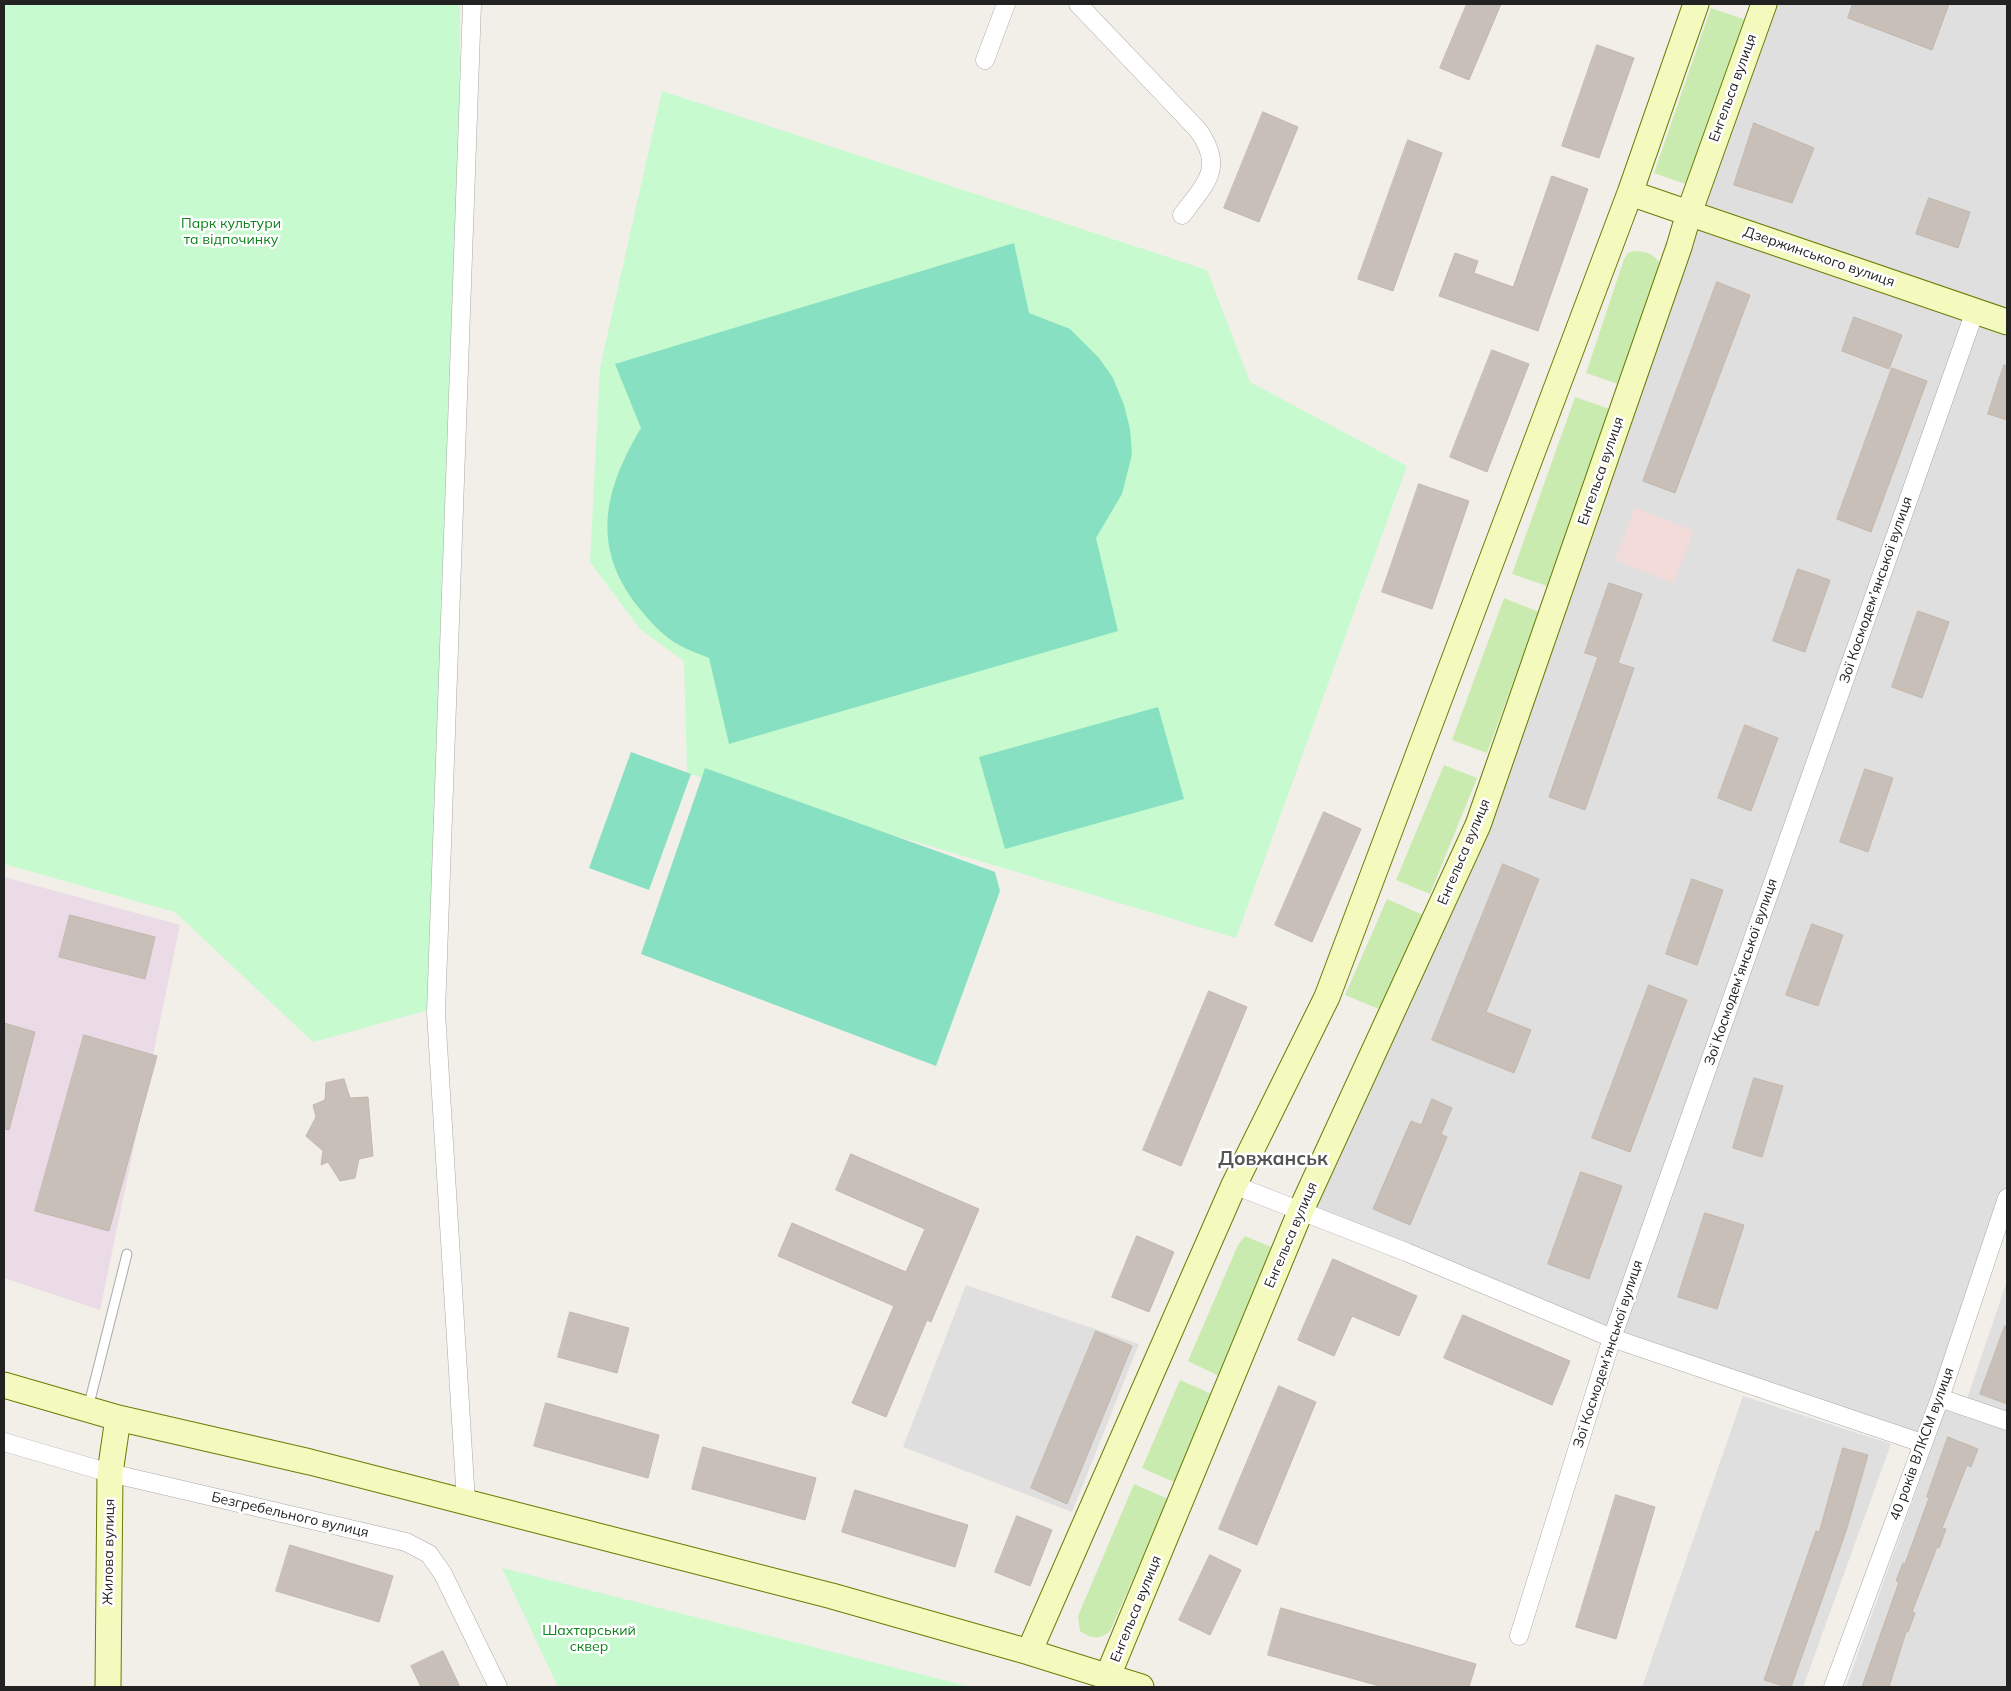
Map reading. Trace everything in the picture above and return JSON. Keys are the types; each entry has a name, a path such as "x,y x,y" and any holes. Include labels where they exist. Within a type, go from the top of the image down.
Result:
{"street":[{"path":"466,1502 436,1012 472,4"},
{"path":"985,60 1006,4"},
{"path":"1078,4 1198,130 1209,145 1213,162 1207,182 1182,215"},
{"path":"1029,1652 1234,1184 1327,997 1630,194 1696,4"},
{"name":"Енгельса вулиця","path":"1107,1678 1300,1210 1478,825 1679,247 1689,213 1764,4"},
{"name":"Дзержинського вулиця","path":"1630,194 2007,322"},
{"name":"Зої Космодем’янської вулиця","path":"1519,1636 1612,1338 1975,311"},
{"path":"1234,1184 1612,1338 1922,1443"},
{"name":"40 років ВЛКСМ вулиця","path":"1833,1687 1940,1398 2007,1198"},
{"path":"4,1385 118,1418 310,1462 832,1596 1029,1652 1107,1678 1141,1687"},
{"path":"1940,1398 2007,1421"},
{"name":"Жилова вулиця","path":"108,1687 110,1473 118,1418"},
{"name":"Безгребельного вулиця","path":"4,1442 110,1473 406,1542 429,1554 443,1574 498,1687"}],"lane":[{"path":"88,1409 127,1254"}],"shaded area":[{"path":"1764,4 2007,4 2007,1198 1922,1443 1819,1408 1301,1210 1467,847"},
{"path":"1635,508 1694,531 1673,583 1615,560"},
{"path":"4,877 180,925 100,1310 4,1278"},
{"path":"2007,1281 2007,1413 1967,1399"},
{"path":"966,1285 1139,1344 1072,1512 903,1447"},
{"path":"1743,1396 1891,1444 1803,1687 1642,1687"},
{"path":"1945,1410 2007,1431 2007,1687 1846,1687"}],"green space":[{"name":"Парк культури та відпочинку","path":"4,4 460,4 458,293 429,1010 313,1042 175,912 4,864"},
{"path":"1711,8 1746,20 1688,185 1654,173"},
{"path":"662,91 1207,270 1250,382 1407,466 1236,938 687,773 684,661 640,629 590,562 600,368"},
{"path":"1014,243 1029,313 1070,329 1099,358 1113,378 1124,405 1130,429 1132,454 1122,494 1096,538 1118,631 729,744 709,658 688,649 663,634 639,608 613,563 608,541 608,518 611,496 628,451 641,428 615,364"},
{"path":"1634,251 1649,254 1660,264 1618,384 1586,373 1624,259 1628,253"},
{"path":"1575,397 1610,409 1547,586 1512,574"},
{"path":"1504,598 1539,612 1487,753 1452,740"},
{"path":"1158,707 1184,799 1005,849 979,757"},
{"path":"631,752 691,774 649,890 589,868"},
{"path":"1444,765 1477,778 1430,894 1396,880"},
{"path":"705,768 995,872 1000,891 936,1066 641,954"},
{"path":"1387,899 1423,915 1381,1010 1345,995"},
{"path":"1245,1236 1271,1247 1272,1252 1221,1377 1188,1361 1238,1245"},
{"path":"1180,1380 1214,1395 1176,1483 1142,1468"},
{"path":"1134,1484 1168,1499 1110,1631 1099,1637 1088,1636 1080,1631 1078,1616"},
{"name":"Шахтарський сквер","path":"502,1568 971,1687 558,1687"}],"building":[{"path":"1467,4 1501,4 1469,80 1440,68"},
{"path":"1853,4 1949,4 1932,50 1848,18"},
{"path":"1597,45 1634,58 1599,158 1562,146"},
{"path":"1263,112 1298,127 1259,222 1224,208"},
{"path":"1754,123 1814,148 1792,203 1734,185"},
{"path":"1408,140 1442,153 1393,291 1358,279"},
{"path":"1552,176 1588,189 1538,331 1439,296 1455,253 1478,261 1474,273 1513,287"},
{"path":"1929,198 1970,212 1958,248 1916,234"},
{"path":"1717,282 1750,295 1675,493 1643,481"},
{"path":"1854,317 1902,335 1889,369 1842,351"},
{"path":"1492,350 1529,364 1487,472 1450,457"},
{"path":"2004,365 2007,366 2007,420 1988,414"},
{"path":"1892,368 1927,381 1871,532 1837,519"},
{"path":"1419,484 1469,501 1432,609 1382,592"},
{"path":"1798,569 1830,580 1805,652 1773,641"},
{"path":"1609,583 1642,594 1618,663 1634,668 1585,810 1549,797 1598,657 1585,653"},
{"path":"1918,611 1949,622 1922,698 1892,687"},
{"path":"1745,725 1778,738 1751,811 1718,798"},
{"path":"1865,769 1893,778 1868,852 1840,842"},
{"path":"1324,812 1361,829 1312,942 1275,925"},
{"path":"1503,864 1539,879 1486,1012 1531,1030 1514,1073 1432,1040"},
{"path":"1692,879 1723,890 1697,965 1666,954"},
{"path":"70,915 155,937 145,979 59,957"},
{"path":"1812,924 1843,935 1818,1006 1786,995"},
{"path":"1649,985 1687,1000 1630,1152 1592,1138"},
{"path":"1209,991 1247,1007 1181,1166 1143,1150"},
{"path":"4,1023 35,1032 9,1130 4,1129"},
{"path":"84,1035 157,1056 109,1231 35,1211"},
{"path":"1754,1078 1783,1086 1762,1157 1733,1148"},
{"path":"344,1079 350,1098 368,1097 373,1156 359,1159 355,1178 340,1181 328,1162 321,1165 323,1151 306,1136 316,1117 313,1105 325,1100 326,1083"},
{"path":"1432,1099 1452,1108 1441,1134 1447,1137 1410,1225 1373,1209 1411,1121 1421,1125"},
{"path":"851,1154 979,1209 931,1322 927,1320 886,1417 852,1403 894,1306 778,1256 792,1223 906,1272 925,1229 836,1190"},
{"path":"1581,1172 1622,1186 1589,1279 1548,1264"},
{"path":"1705,1213 1744,1225 1717,1309 1678,1297"},
{"path":"1137,1236 1174,1252 1149,1312 1112,1297"},
{"path":"1333,1259 1417,1296 1399,1336 1352,1316 1334,1356 1298,1340"},
{"path":"570,1312 629,1328 617,1373 558,1357"},
{"path":"1463,1315 1570,1361 1552,1405 1444,1358"},
{"path":"2005,1326 2007,1327 2007,1404 1980,1394"},
{"path":"1096,1331 1132,1346 1067,1504 1031,1488"},
{"path":"1279,1386 1316,1402 1257,1545 1219,1529"},
{"path":"546,1403 659,1435 648,1478 534,1446"},
{"path":"1948,1437 1978,1449 1971,1467 1967,1465 1942,1528 1946,1529 1939,1548 1937,1547 1912,1612 1915,1613 1908,1632 1906,1632 1889,1687 1862,1687 1899,1582 1896,1581 1903,1563 1905,1564 1929,1498 1927,1497"},
{"path":"703,1447 816,1478 805,1520 692,1489"},
{"path":"1843,1448 1868,1455 1847,1528 1831,1574 1791,1687 1787,1687 1764,1680 1816,1531 1819,1532"},
{"path":"855,1490 968,1525 955,1567 842,1532"},
{"path":"1616,1495 1655,1507 1616,1639 1576,1627"},
{"path":"1017,1516 1052,1530 1030,1586 995,1572"},
{"path":"290,1545 393,1576 379,1622 276,1591"},
{"path":"1210,1555 1241,1570 1210,1635 1179,1620"},
{"path":"1281,1608 1476,1664 1469,1687 1383,1687 1268,1655"},
{"path":"443,1651 460,1687 421,1687 411,1666"}],"district":[{"name":"Довжанськ","path":"1273,1159"}]}
